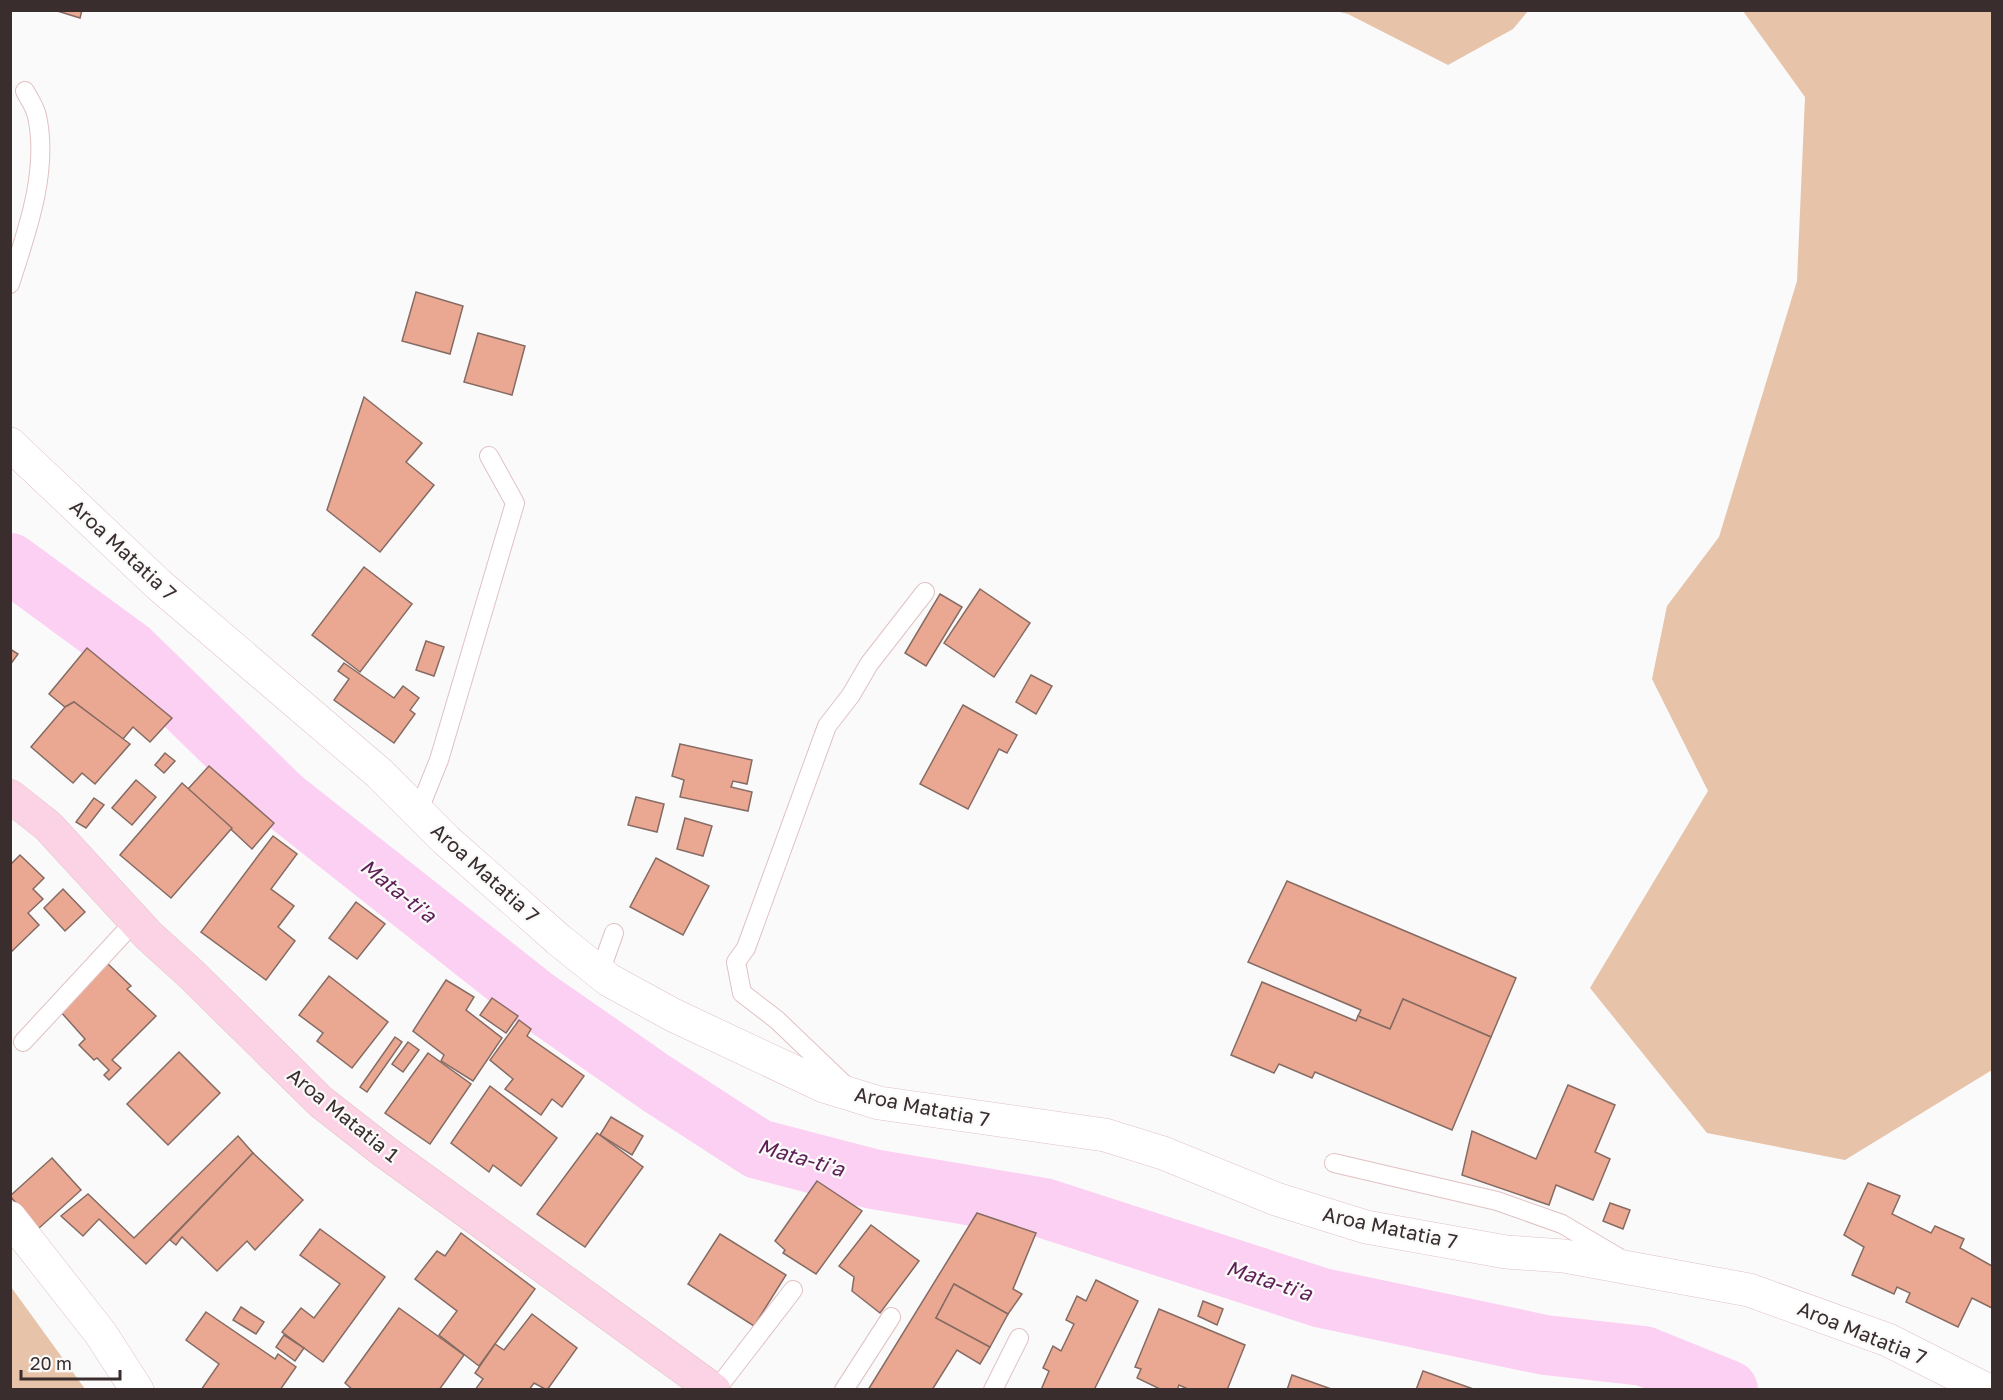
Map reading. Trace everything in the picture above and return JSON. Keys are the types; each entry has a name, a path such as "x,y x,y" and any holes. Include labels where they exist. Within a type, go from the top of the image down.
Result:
{"main road":[{"name":"Aroa Matatia 1","path":"10,796 64,842 135,921 321,1102 385,1152 715,1389"}],"street":[{"name":"Aroa Matatia 7","path":"10,444 158,584 379,773 446,840 600,972 625,990 673,1015 824,1086 857,1097 902,1107 1105,1135 1162,1153 1287,1203 1366,1227 1506,1252 1564,1256 1749,1290 1888,1340 1987,1389"},
{"path":"10,1218 101,1334 137,1389"}],"lane":[{"path":"10,284 30,222 39,165 40,137 36,113 25,91"},
{"path":"418,812 439,760 515,503 489,456"},
{"path":"857,1097 777,1020 742,993 736,962 746,948 827,726 851,694 868,664 925,592"},
{"path":"23,1042 135,921"},
{"path":"600,972 614,933"},
{"path":"1334,1163 1497,1202 1562,1224 1630,1264 1630,1269"},
{"path":"715,1389 793,1290"},
{"path":"844,1389 891,1317"},
{"path":"993,1389 1019,1338"}],"shaded area":[{"path":"1336,11 1528,11 1513,29 1448,65 1348,14"},
{"path":"1743,11 1992,11 1992,1070 1845,1160 1707,1133 1590,988 1708,791 1652,679 1667,606 1719,537 1797,281 1805,97"},
{"path":"11,1287 85,1389 11,1389"}],"building":[{"path":"54,10 82,10 80,18"},
{"path":"416,292 463,306 450,354 402,341"},
{"path":"478,333 525,346 512,395 464,382"},
{"path":"364,397 422,443 406,462 434,485 380,552 327,510"},
{"path":"364,567 412,604 360,672 312,635"},
{"path":"980,589 1030,623 994,677 944,643"},
{"path":"940,594 962,607 926,666 905,653"},
{"path":"426,641 444,647 434,676 416,670"},
{"path":"87,648 172,718 150,742 133,727 123,739 74,702 65,707 49,694"},
{"path":"10,649 18,654 10,665"},
{"path":"344,663 394,698 403,686 419,698 410,710 415,714 394,743 334,700 349,679 338,671"},
{"path":"1031,675 1052,686 1036,714 1016,702"},
{"path":"74,702 130,744 95,784 82,773 73,783 31,747 65,707"},
{"path":"963,705 1017,735 1007,753 999,749 968,809 920,784"},
{"path":"680,744 752,760 747,784 733,781 731,787 752,792 748,811 680,797 684,780 672,776"},
{"path":"165,753 175,761 164,773 155,765"},
{"path":"209,766 274,823 252,849 188,789"},
{"path":"136,780 156,797 132,825 112,808"},
{"path":"182,783 232,828 171,898 120,855"},
{"path":"636,797 664,804 657,832 628,825"},
{"path":"94,798 104,805 86,828 76,822"},
{"path":"685,818 712,826 703,856 677,849"},
{"path":"273,836 297,854 271,889 294,906 278,927 295,941 266,980 201,932"},
{"path":"20,855 44,878 33,889 43,899 28,913 39,925 10,953 10,865"},
{"path":"656,858 709,886 683,935 630,907"},
{"path":"1287,881 1516,978 1491,1037 1403,999 1390,1029 1358,1016 1361,1010 1248,962"},
{"path":"63,889 85,912 65,931 44,908"},
{"path":"356,902 385,924 357,959 329,938"},
{"path":"107,963 131,986 127,989 156,1016 112,1060 121,1068 109,1080 104,1075 109,1070 97,1058 94,1060 79,1045 85,1039 60,1011"},
{"path":"329,976 388,1022 352,1068 317,1041 323,1033 299,1015"},
{"path":"446,980 474,997 466,1010 502,1038 473,1081 441,1061 444,1055 413,1031"},
{"path":"1262,982 1356,1021 1358,1016 1390,1029 1403,999 1491,1037 1452,1130 1315,1072 1312,1078 1279,1064 1274,1073 1231,1055"},
{"path":"492,998 518,1016 506,1033 480,1015"},
{"path":"519,1020 531,1029 527,1036 584,1076 562,1107 552,1099 541,1115 505,1089 513,1079 490,1060"},
{"path":"395,1037 402,1042 367,1092 360,1087"},
{"path":"408,1042 419,1050 403,1072 392,1064"},
{"path":"179,1052 220,1093 168,1145 127,1104"},
{"path":"428,1053 471,1084 430,1144 385,1113"},
{"path":"1568,1085 1615,1105 1595,1152 1610,1159 1593,1200 1556,1185 1549,1205 1462,1175 1472,1131 1536,1159"},
{"path":"490,1086 557,1138 521,1186 493,1165 489,1172 451,1143"},
{"path":"611,1117 643,1136 632,1155 600,1135"},
{"path":"597,1133 643,1167 585,1247 537,1214"},
{"path":"238,1136 253,1153 146,1264 99,1219 83,1236 61,1216 88,1194 134,1238"},
{"path":"253,1153 303,1200 255,1250 247,1241 217,1271 182,1237 176,1245 170,1240"},
{"path":"52,1158 81,1190 38,1229 10,1196"},
{"path":"817,1181 862,1211 816,1274 783,1253 785,1250 775,1241"},
{"path":"1868,1183 1900,1196 1892,1214 1931,1233 1935,1226 1964,1239 1960,1248 1992,1266 1992,1308 1972,1298 1958,1327 1906,1302 1910,1293 1897,1287 1894,1294 1852,1275 1864,1247 1844,1235"},
{"path":"1610,1203 1630,1210 1623,1229 1603,1221"},
{"path":"977,1213 1036,1233 1013,1289 1022,1294 1008,1314 954,1284 936,1318 990,1347 980,1364 957,1350 932,1390 868,1390"},
{"path":"871,1225 919,1261 880,1313 852,1291 854,1277 839,1266"},
{"path":"320,1229 385,1277 323,1362 282,1332 301,1308 314,1318 340,1284 300,1255"},
{"path":"461,1233 535,1289 479,1366 439,1335 457,1311 415,1279 437,1251 445,1256"},
{"path":"720,1234 786,1275 754,1326 688,1284"},
{"path":"1096,1280 1138,1301 1094,1390 1041,1390 1049,1371 1043,1368 1053,1346 1061,1351 1074,1324 1066,1320 1077,1296 1086,1301"},
{"path":"954,1284 1008,1314 990,1347 936,1318"},
{"path":"1203,1301 1223,1309 1217,1325 1198,1316"},
{"path":"241,1307 264,1322 256,1334 233,1320"},
{"path":"399,1308 464,1355 439,1390 353,1390 345,1383"},
{"path":"1159,1309 1245,1345 1227,1390 1190,1390 1179,1385 1177,1390 1162,1390 1137,1378 1141,1369 1135,1367"},
{"path":"206,1312 275,1359 278,1354 296,1367 280,1390 201,1390 219,1364 186,1340"},
{"path":"532,1314 577,1348 547,1390 534,1383 529,1390 475,1390 483,1379 475,1373 495,1344 504,1350"},
{"path":"284,1335 304,1348 295,1361 276,1347"},
{"path":"1423,1371 1476,1390 1416,1390"},
{"path":"1292,1375 1334,1390 1287,1390"}],"waterway":[{"name":"Mata-ti'a","path":"10,563 130,651 282,799 534,998 656,1083 758,1149 873,1179 1044,1208 1322,1298 1545,1345 1644,1356 1728,1390"}]}
